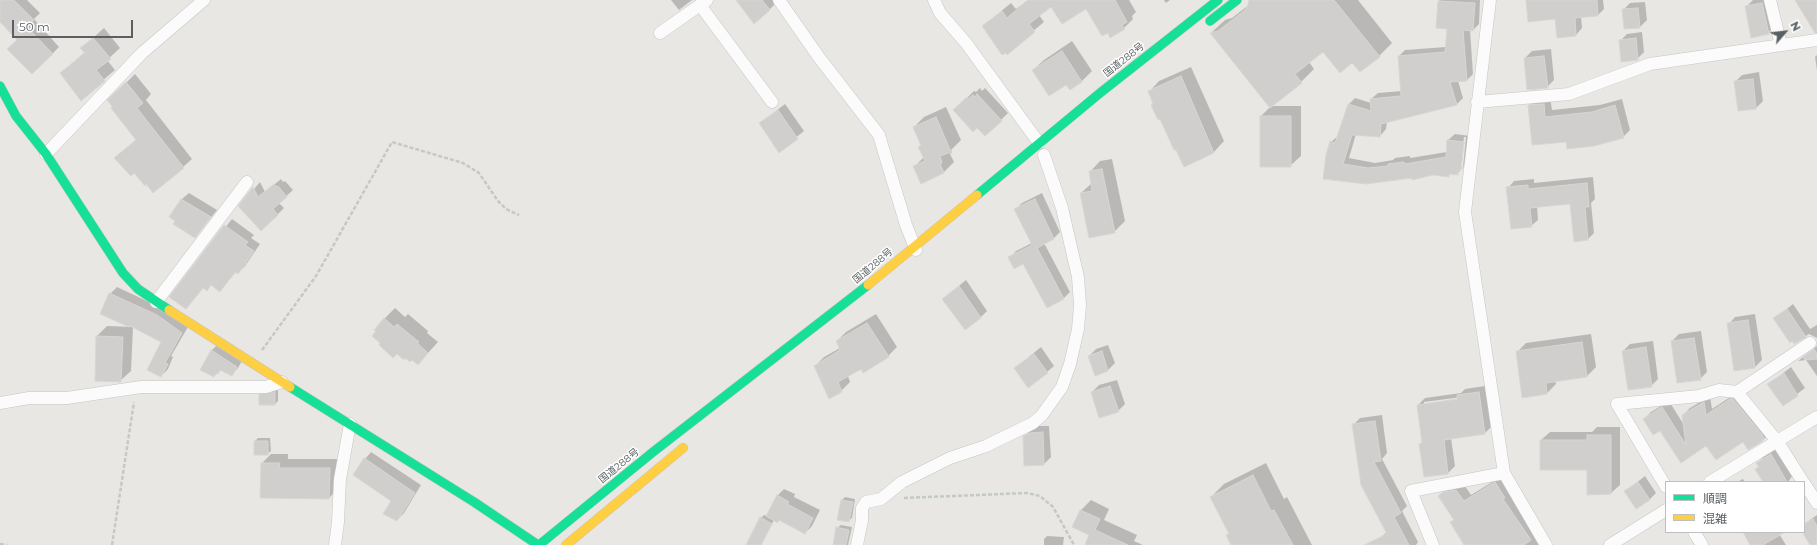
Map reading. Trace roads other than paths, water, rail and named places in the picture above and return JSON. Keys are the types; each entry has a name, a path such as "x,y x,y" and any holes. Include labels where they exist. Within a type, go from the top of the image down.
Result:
{"main road":[{"name":"国道288号","path":"799,350 1039,143 1218,0"},
{"path":"1202,28 1237,0"},
{"path":"0,86 16,116 46,154 130,282 156,302 474,502 539,545"},
{"name":"国道288号","path":"539,545 653,452 863,289 1035,159 1047,152"},
{"path":"566,545 691,441"}],"street":[{"path":"46,154 142,53 204,0"},
{"path":"779,0 818,56 879,135 906,225 916,250"},
{"path":"934,0 940,13 1039,143"},
{"path":"1490,0 1465,212 1504,473 1546,545"},
{"path":"1770,0 1780,45"},
{"path":"660,33 703,3 772,102"},
{"path":"1477,102 1569,94 1650,64 1817,40"},
{"path":"857,545 862,520 862,508 866,502 882,499 902,482 920,472 950,458 1007,437 1033,423 1042,415 1062,388 1070,364 1078,329 1078,277 1047,152"},
{"path":"156,302 247,182"},
{"path":"1665,485 1617,404 1698,396 1719,390 1737,392 1810,343"},
{"path":"0,404 28,398 67,398 137,388 266,387 282,382"},
{"path":"1737,392 1777,441 1803,481"},
{"path":"1712,481 1817,416"},
{"path":"335,545 338,522 340,479 350,424"},
{"path":"1433,545 1411,491 1504,473"},
{"path":"1805,484 1817,503"},
{"path":"1610,545 1665,511"},
{"path":"1695,533 1702,545"}]}
